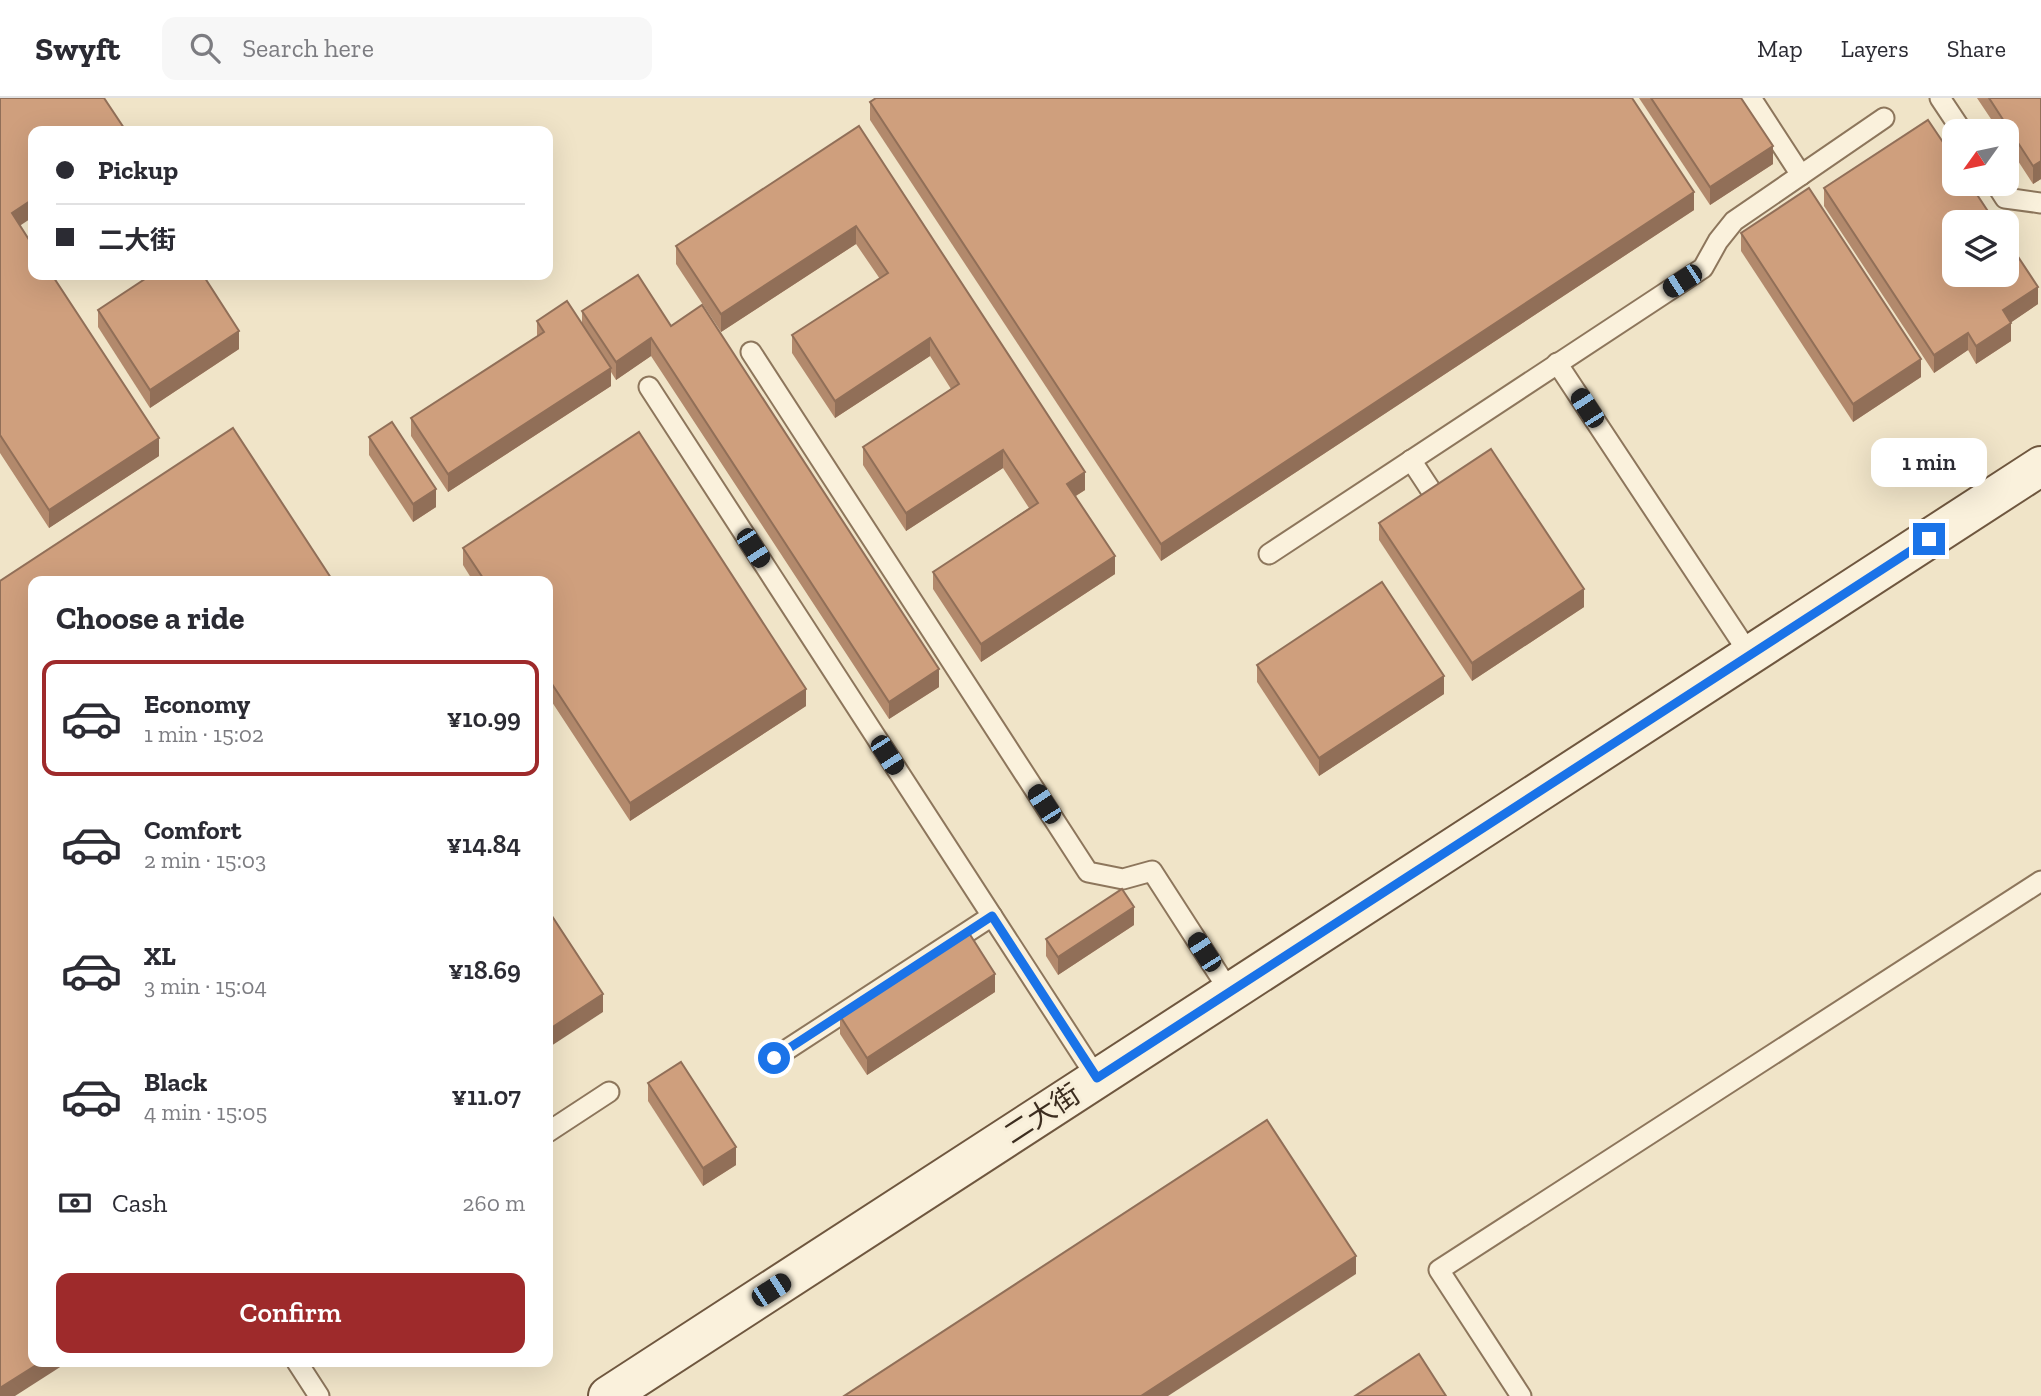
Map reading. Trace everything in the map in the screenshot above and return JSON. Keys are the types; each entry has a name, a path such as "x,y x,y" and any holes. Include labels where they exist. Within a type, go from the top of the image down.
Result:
{"street":[{"name":"二大街","path":"608,1396 2041,466"}],"lane":[{"path":"1751,98 1801,175"},
{"path":"1940,98 1954,119"},
{"path":"1269,554 1703,268 1718,241 1734,221 1884,118"},
{"path":"2004,196 2041,203"},
{"path":"751,352 1088,872 1123,879 1152,871 1230,992"},
{"path":"1557,363 1750,655"},
{"path":"649,387 1097,1078"},
{"path":"1411,460 1434,495"},
{"path":"1521,1396 1439,1270 2041,880"},
{"path":"774,1058 992,916"},
{"path":"553,1129 609,1092"},
{"path":"300,1367 319,1396"}],"building":[{"path":"0,98 104,98 123,126 28,126 28,202 12,213 28,238 28,280 55,280 159,438 49,510 0,435"},
{"path":"876,98 1632,98 1694,192 1161,544 870,102"},
{"path":"1651,98 1741,98 1773,146 1710,187"},
{"path":"1989,98 2041,98 2041,161 2033,166 2020,146 2020,119 2003,119"},
{"path":"1928,120 1942,141 1942,196 1978,196 1987,210 1942,210 1942,287 2019,287 2019,258 2038,287 2003,310 2011,323 1976,346 1968,333 1934,355 1824,188"},
{"path":"859,126 1085,472 1067,484 1115,556 981,644 933,572 1038,503 1003,450 906,513 863,447 959,384 930,338 835,401 792,335 888,273 856,226 721,314 676,246"},
{"path":"1809,188 1921,359 1853,404 1741,233"},
{"path":"638,275 671,326 702,305 939,669 889,702 651,338 616,362 582,311"},
{"path":"143,280 206,280 239,331 150,390 98,310"},
{"path":"567,301 611,368 448,474 411,418 544,332 537,321"},
{"path":"392,422 436,489 413,504 369,437"},
{"path":"233,428 330,576 28,576 28,1367 33,1367 0,1388 0,581"},
{"path":"639,432 806,689 630,803 553,686 553,576 482,576 463,548"},
{"path":"1491,449 1584,589 1472,663 1379,523"},
{"path":"1382,582 1444,676 1319,758 1257,665"},
{"path":"1122,889 1134,907 1058,957 1046,939"},
{"path":"553,918 603,994 553,1027"},
{"path":"969,933 995,974 867,1058 840,1016"},
{"path":"681,1062 736,1147 703,1168 648,1083"},
{"path":"1267,1120 1356,1256 1141,1396 844,1396"},
{"path":"1419,1354 1446,1396 1355,1396"}],"route":[{"path":"774,1058 992,916 1097,1078 1929,539"}]}
